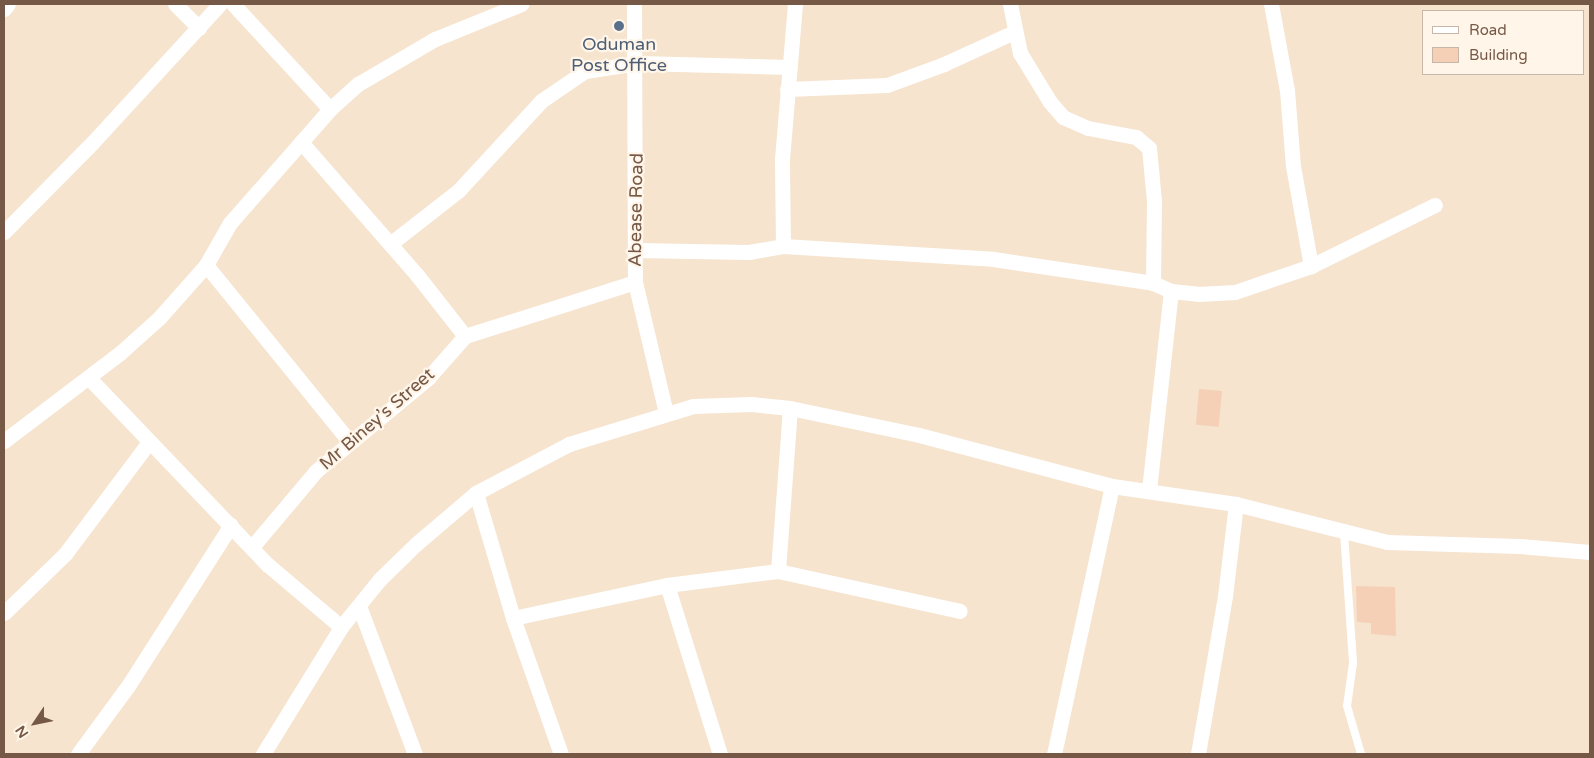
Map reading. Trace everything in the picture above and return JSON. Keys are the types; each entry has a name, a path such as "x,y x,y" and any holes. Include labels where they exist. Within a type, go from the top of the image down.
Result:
{"street":[{"path":"4,9 8,4"},
{"path":"175,4 199,28"},
{"path":"4,232 92,144 220,4"},
{"path":"233,4 330,109"},
{"path":"4,441 89,378 154,324 206,265 230,222 330,109 373,74 435,39 521,4"},
{"name":"Abease Road","path":"634,4 637,63 634,282 666,413"},
{"path":"784,246 781,193 787,89 795,4"},
{"path":"1010,4 1014,32 1024,59 1063,117 1088,128 1136,136 1149,148 1154,201 1152,283"},
{"path":"1271,4 1287,90 1293,166 1312,266"},
{"path":"787,89 887,85 944,64 1014,32"},
{"path":"390,244 460,190 514,127 560,85 599,66 637,63 790,67"},
{"path":"301,142 390,244 465,336 634,282"},
{"path":"635,250 749,252 784,246 993,259 1152,283 1171,291 1198,294 1235,292 1312,266 1435,205"},
{"path":"206,265 350,442"},
{"path":"1149,490 1171,291"},
{"name":"Mr Biney’s Street","path":"252,547 316,471 428,378 465,336"},
{"path":"89,378 149,442 189,479 287,584 341,627"},
{"path":"263,754 341,627 416,544 476,493 569,444 666,413 725,404 790,408 919,435 1112,486 1236,504 1344,533 1387,542 1519,546 1590,552"},
{"path":"778,571 790,408"},
{"path":"4,613 65,554 149,442"},
{"path":"1054,754 1112,486"},
{"path":"476,493 512,618 561,754"},
{"path":"1198,754 1225,596 1236,504"},
{"path":"78,754 128,686 230,525"},
{"path":"512,618 667,585 778,571 960,611"},
{"path":"667,585 720,754"},
{"path":"359,606 415,754"}],"lane":[{"path":"1344,533 1353,663 1346,706 1361,754"}],"shaded area":[{"path":"4,4 1590,4 1590,754 4,754"}],"building":[{"path":"1199,389 1222,391 1219,427 1196,425"},
{"path":"1356,586 1395,587 1396,636 1371,634 1371,623 1357,622"}],"place":[{"name":"Oduman Post Office","path":"619,26"}]}
